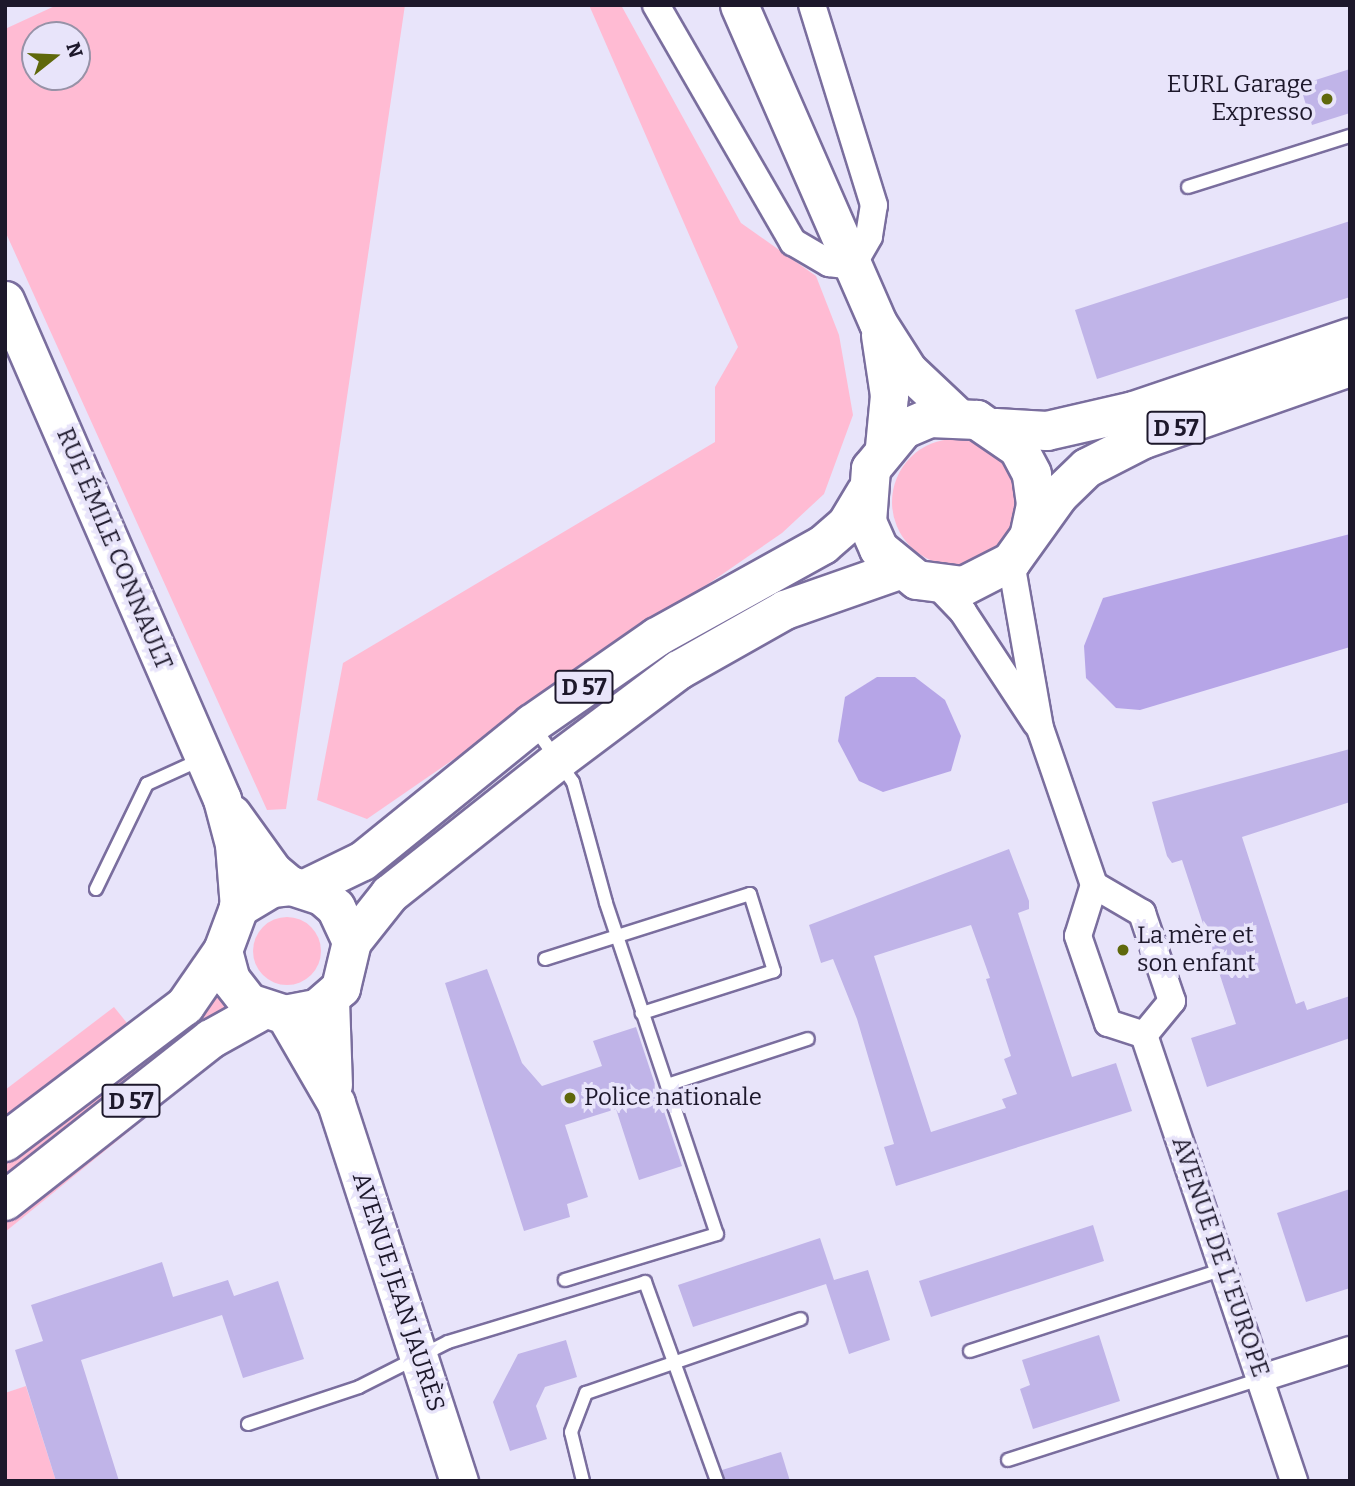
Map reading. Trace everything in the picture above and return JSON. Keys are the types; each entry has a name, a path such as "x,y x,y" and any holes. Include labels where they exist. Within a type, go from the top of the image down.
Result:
{"main road":[{"name":"D 57","path":"996,428 1047,432 1133,411 1350,338"},
{"name":"D 57","path":"1020,548 1087,468 1121,450 1350,367"},
{"path":"957,415 996,428 1018,448 1032,474 1036,504 1020,548 976,582 938,586 899,570 879,549 867,522 866,492 884,447 904,429 930,418 957,415"},
{"name":"D 57","path":"298,887 363,861 532,724 657,637 823,545 847,524 866,492"},
{"name":"D 57","path":"352,942 390,894 559,760 679,670 773,617 899,570"},
{"path":"298,887 336,908 352,942 348,974 330,1000 302,1014 274,1013 239,992 223,951 239,908 272,888 298,887"},
{"name":"D 57","path":"5,1142 185,1006 223,951"},
{"name":"D 57","path":"5,1201 211,1039 274,1013"}],"street":[{"path":"656,5 793,243 829,263 852,266"},
{"path":"739,5 878,323 908,370 957,415"},
{"path":"812,5 874,205 869,236 852,266"},
{"name":"RUE ÉMILE CONNAULT","path":"5,300 222,799 234,844 239,908"},
{"path":"878,323 889,395 884,447"},
{"path":"1020,548 1040,728 1094,885 1078,936 1108,1023 1144,1035 1172,1001 1142,913 1094,885"},
{"path":"938,586 963,612 1040,728"},
{"name":"RUE ÉMILE CONNAULT","path":"222,799 273,871 298,887"},
{"name":"AVENUE JEAN JAURÈS","path":"330,1000 336,1103 459,1481"},
{"name":"AVENUE JEAN JAURÈS","path":"274,1013 336,1103"},
{"name":"AVENUE DE L'EUROPE","path":"1144,1035 1262,1378 1294,1481"},
{"path":"1262,1378 1350,1350"}],"lane":[{"path":"1188,187 1350,136"},
{"path":"532,724 573,782 616,937 717,1234 565,1280"},
{"path":"96,890 147,784 204,758"},
{"path":"545,959 750,894 774,971 642,1013"},
{"path":"667,1085 808,1039"},
{"path":"970,1352 1224,1269"},
{"path":"248,1424 359,1387 419,1355 645,1282 677,1361 718,1481"},
{"path":"583,1481 571,1432 586,1393 801,1319"},
{"path":"1008,1461 1262,1378"}],"shaded area":[{"path":"57,5 405,5 286,809 267,810 5,231 5,29 21,22 21,91 91,91 91,21 22,21"},
{"path":"589,5 621,5 741,223 816,276 839,335 853,415 824,494 782,533 367,819 317,800 343,663 715,442 715,387 738,347"},
{"path":"955,439 979,444 999,458 1013,478 1018,502 1013,526 999,546 979,560 955,565 931,560 911,546 897,526 892,502 897,478 911,458 931,444"},
{"path":"1350,534 1350,647 1140,710 1116,708 1086,678 1084,646 1103,598"},
{"path":"877,677 915,677 945,700 961,736 951,771 883,792 859,781 838,741 845,697"},
{"path":"280,917 294,917 306,922 316,932 321,951 316,970 306,980 294,985 280,985 268,980 258,970 253,958 253,944 258,932 268,922"},
{"path":"211,995 227,1000 229,1013 5,1193 5,1165"},
{"path":"114,1007 127,1023 5,1125 5,1090"},
{"path":"211,1051 218,1059 5,1232 5,1217"},
{"path":"26,1386 56,1481 5,1481 5,1393"}],"building":[{"name":"EURL Garage Expresso","path":"1350,69 1350,113 1312,125 1300,85"},
{"path":"1350,221 1350,297 1097,379 1075,310"},
{"path":"1350,749 1350,802 1242,837 1296,1004 1304,1001 1307,1010 1350,996 1350,1038 1207,1087 1191,1038 1236,1024 1182,860 1172,863 1167,856 1152,802"},
{"path":"1009,849 1029,901 1029,909 1018,913 1072,1077 1116,1063 1132,1111 896,1186 884,1147 894,1144 857,1019 833,959 821,963 809,925","holes":["971,925 990,978 986,979 1011,1056 1004,1059 1017,1094 1002,1099 1006,1108 931,1132 874,956"]},
{"name":"Police nationale","path":"487,969 522,1063 542,1086 602,1066 593,1041 636,1027 682,1166 639,1180 616,1109 565,1125 588,1197 567,1204 570,1217 524,1231 445,983"},
{"path":"1350,1189 1350,1288 1306,1302 1277,1213"},
{"path":"1093,1225 1104,1261 931,1317 919,1281"},
{"path":"820,1238 834,1280 868,1270 890,1340 849,1354 826,1284 693,1327 678,1285"},
{"path":"162,1262 173,1297 228,1280 234,1296 278,1281 304,1359 243,1378 222,1315 81,1360 119,1481 56,1481 15,1350 43,1341 31,1305"},
{"path":"1099,1335 1120,1401 1033,1429 1020,1389 1030,1385 1022,1360"},
{"path":"566,1340 577,1377 545,1387 536,1406 547,1439 510,1451 493,1402 518,1354"},
{"path":"781,1452 790,1481 726,1481 722,1470"}],"place":[{"name":"EURL Garage Expresso","path":"1327,99"},
{"name":"La mère et son enfant","path":"1123,950"},
{"name":"Police nationale","path":"570,1098"}]}
